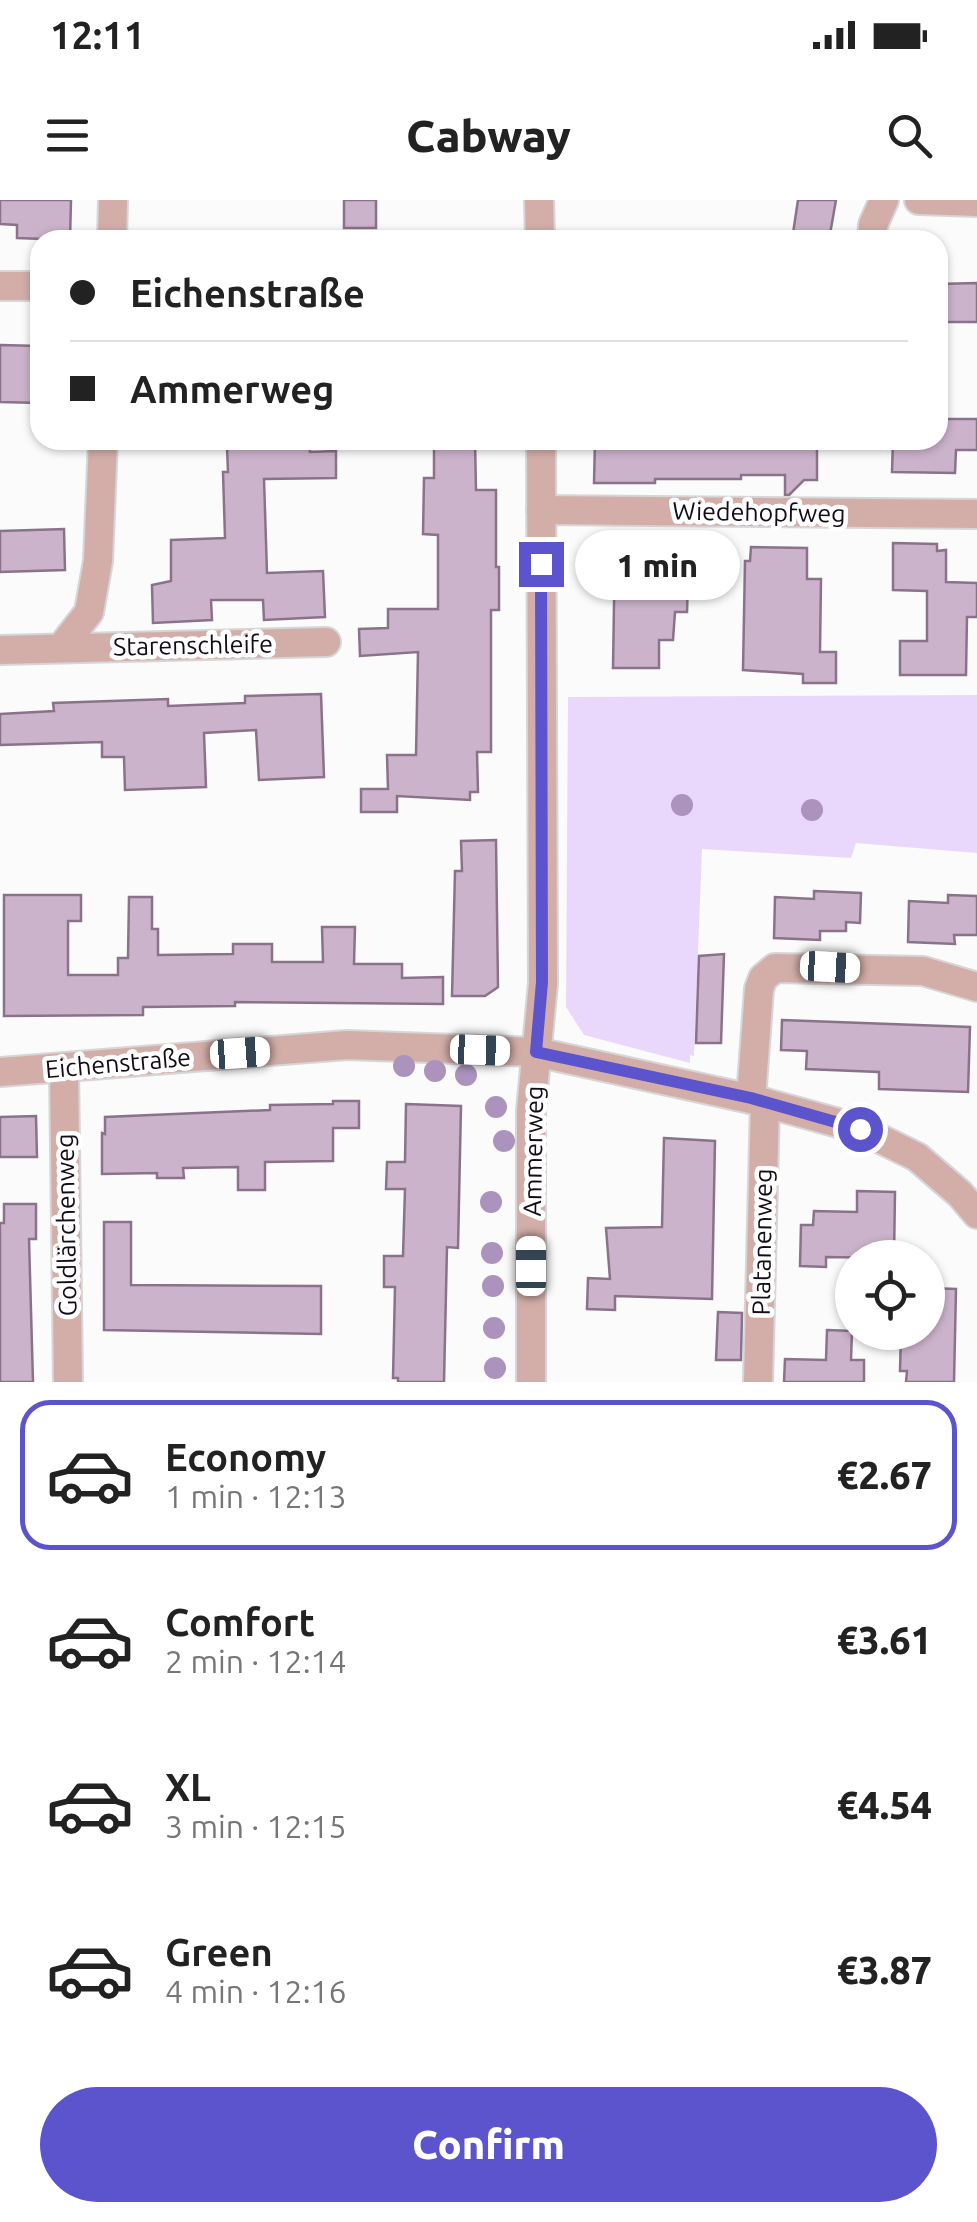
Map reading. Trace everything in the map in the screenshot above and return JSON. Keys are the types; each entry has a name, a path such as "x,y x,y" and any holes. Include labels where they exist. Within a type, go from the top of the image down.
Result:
{"street":[{"path":"112,230 113,200"},
{"path":"540,200 540,230"},
{"path":"873,230 884,200"},
{"path":"919,200 977,202"},
{"path":"0,286 30,286"},
{"name":"Starenschleife","path":"61,648 89,612 98,561 103,450"},
{"name":"Ammerweg","path":"531,1382 531,1111 542,982 541,450"},
{"name":"Wiedehopfweg","path":"542,510 977,514"},
{"name":"Starenschleife","path":"0,650 326,642"},
{"name":"Platanenweg","path":"758,1382 759,989 763,978 775,968 923,971 977,987"},
{"name":"Eichenstraße","path":"0,1072 348,1045 536,1052 758,1101 860,1129 917,1157 977,1214"},
{"name":"Goldlärchenweg","path":"64,1068 68,1382"}],"shaded area":[{"path":"977,695 977,853 856,843 851,858 702,849 694,1056 690,1055 690,1063 584,1035 566,1007 568,697"}],"building":[{"path":"0,200 71,200 70,230 30,230 30,238 17,238 17,225 0,224"},
{"path":"344,200 376,200 376,228 344,228"},
{"path":"798,200 836,200 831,230 794,230"},
{"path":"977,283 977,322 948,322 948,284"},
{"path":"0,345 30,346 30,403 0,402"},
{"path":"948,419 977,419 977,450 956,450 955,473 892,472 893,450 948,450"},
{"path":"227,450 336,451 336,478 264,479 267,573 323,571 325,617 264,620 263,600 211,600 212,620 153,623 152,585 171,581 171,540 225,538 223,472 228,472"},
{"path":"434,450 475,450 476,490 496,490 499,610 491,610 491,752 477,752 478,792 470,792 470,800 397,796 397,812 361,812 361,789 388,789 387,755 416,755 418,652 360,656 359,629 388,628 388,609 438,609 438,535 423,534 424,478 434,478"},
{"path":"595,450 817,450 817,480 804,480 789,495 785,495 785,475 594,483"},
{"path":"64,529 65,570 0,572 0,531"},
{"path":"615,541 661,542 661,580 688,580 687,612 675,612 673,640 659,640 659,668 613,668"},
{"path":"893,543 937,544 937,551 946,550 946,582 977,583 977,617 967,617 966,675 900,675 900,641 927,641 927,591 893,590"},
{"path":"751,547 807,548 807,579 821,579 820,652 836,652 836,683 803,683 803,674 743,670 745,561 750,561"},
{"path":"321,694 324,777 259,780 256,730 204,733 206,787 125,790 124,757 102,757 102,742 0,745 0,714 54,711 53,703 168,699 168,706 245,703 245,696"},
{"path":"496,840 498,987 485,996 452,996 455,871 462,871 461,841"},
{"path":"814,891 861,893 860,923 846,922 846,931 820,931 820,940 774,938 775,897 814,899"},
{"path":"4,895 81,895 81,921 68,921 68,975 118,975 118,958 128,958 129,897 152,897 152,929 158,929 158,955 233,954 233,944 272,944 272,962 323,962 322,927 355,927 354,964 402,964 402,978 443,977 443,1004 235,1002 235,1006 143,1007 143,1015 4,1016"},
{"path":"948,895 977,896 977,935 954,935 955,944 908,942 909,901 948,903"},
{"path":"724,954 721,1043 696,1043 699,956"},
{"path":"782,1020 970,1027 968,1092 879,1089 879,1072 806,1069 807,1051 781,1050"},
{"path":"359,1101 359,1128 333,1128 333,1161 265,1162 265,1190 238,1190 238,1167 183,1168 184,1178 157,1178 157,1173 102,1174 105,1117 270,1110 270,1105"},
{"path":"406,1104 461,1106 458,1248 447,1247 444,1382 398,1382 398,1378 393,1378 395,1287 384,1287 384,1256 403,1256 405,1189 386,1189 387,1162 405,1162"},
{"path":"36,1116 37,1157 0,1157 0,1117"},
{"path":"664,1138 715,1141 712,1299 615,1296 615,1310 587,1309 588,1278 610,1279 606,1228 662,1227"},
{"path":"857,1191 895,1192 894,1240 835,1240 835,1257 826,1257 826,1267 800,1266 801,1225 813,1225 814,1211 857,1212"},
{"path":"4,1204 36,1204 36,1239 29,1239 33,1382 0,1382 0,1223 4,1223"},
{"path":"104,1222 131,1222 131,1285 321,1286 321,1334 104,1330"},
{"path":"945,1289 956,1289 954,1382 906,1382 907,1371 900,1371 901,1350 945,1350"},
{"path":"718,1312 742,1313 741,1360 716,1360"},
{"path":"827,1330 835,1330 835,1350 851,1350 851,1360 864,1360 864,1382 784,1382 785,1359 826,1360"}],"route":[{"path":"541,564 542,982 536,1052 751,1098 860,1129"}]}
